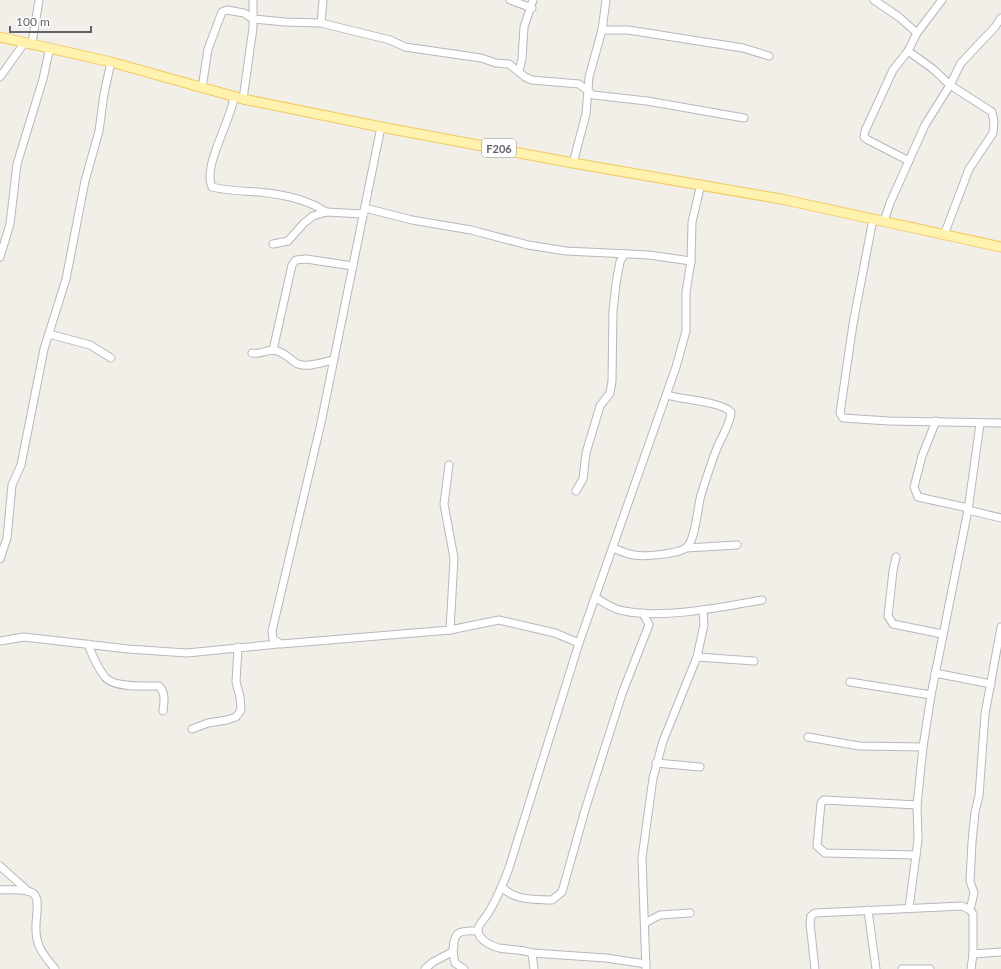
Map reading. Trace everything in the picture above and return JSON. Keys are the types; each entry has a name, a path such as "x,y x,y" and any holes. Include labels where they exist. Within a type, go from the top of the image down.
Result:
{"main road":[{"name":"F206","path":"0,37 28,42 111,62 238,98 381,127 573,163 781,199 1001,247"}],"street":[{"path":"0,76 28,42 39,0"},
{"path":"253,0 253,19 238,98 231,111 212,159 208,180 212,187 237,192 273,194 308,202 326,212"},
{"path":"321,23 323,0"},
{"path":"510,0 532,4 524,27 522,59 519,71"},
{"path":"573,163 586,114 592,67 602,30 606,0"},
{"path":"874,0 899,17 917,33"},
{"path":"910,160 864,137 865,131 883,88 893,70 908,52 917,33 942,0"},
{"path":"202,88 208,49 222,12 227,10 238,12 253,19 321,23 390,40 405,47 447,52 480,58 496,63 509,64 525,77 532,80 579,84 593,95 647,101 744,118"},
{"path":"884,221 925,125 950,85 963,59 998,29 1001,18"},
{"path":"602,30 628,30 743,48 769,56"},
{"path":"0,257 10,224 17,164 43,79 50,47"},
{"path":"908,52 933,69 950,85 992,112 994,122 993,133 969,169 944,235"},
{"path":"0,559 7,538 12,485 21,465 41,365 66,279 85,182 99,131 104,94 111,62"},
{"path":"278,644 273,639 272,631 321,423 381,127"},
{"path":"701,184 692,222 691,261 686,292 686,332 667,395 580,643 514,854 502,887 487,916 479,924 478,931 480,937 489,944 499,948 532,953 606,958 646,967 642,858 653,778 663,741 697,656 704,625 703,610"},
{"path":"273,244 288,241 304,223 314,216 326,212 364,211 482,232 528,245 566,251 649,255 691,261"},
{"path":"873,219 853,324 840,413 843,418 980,424 1001,423"},
{"path":"576,491 583,479 586,453 600,406 610,393 612,381 615,290 620,262 624,254"},
{"path":"273,350 292,265 296,260 306,259 353,266"},
{"path":"50,334 90,345 111,358"},
{"path":"252,353 257,354 273,350 284,354 299,364 310,364 333,360"},
{"path":"667,395 707,402 727,408 731,412 730,421 717,449 702,491 694,534 686,548"},
{"path":"936,421 922,456 914,488 918,497 1001,518"},
{"path":"909,908 918,840 917,805 923,747 942,634 968,509 980,424"},
{"path":"449,464 444,504 454,558 450,630"},
{"path":"613,548 632,555 644,556 679,551 686,548 737,545"},
{"path":"896,558 894,562 889,608 890,621 893,624 942,634"},
{"path":"596,598 623,611 643,613 703,610 762,600"},
{"path":"502,887 509,894 516,897 552,900 562,892 585,810 623,691 649,625 643,613"},
{"path":"0,641 24,637 187,653 238,647 450,630 499,620 555,633 580,643"},
{"path":"970,910 974,893 970,881 972,842 978,796 985,714 1001,627"},
{"path":"88,644 105,678 110,681 138,687 159,686 163,690 165,698 163,711"},
{"path":"192,730 208,723 236,717 241,710 240,697 236,682 238,647"},
{"path":"697,656 754,661"},
{"path":"935,673 991,684"},
{"path":"850,682 931,695"},
{"path":"808,737 859,746 923,747"},
{"path":"656,763 700,767"},
{"path":"916,855 826,853 817,846 817,836 821,803 824,800 917,805"},
{"path":"0,866 34,894 37,899 36,926 38,944 42,953 55,969"},
{"path":"0,890 29,891"},
{"path":"815,969 810,923 811,916 815,913 962,906 970,910 973,914 973,954 971,969"},
{"path":"868,910 876,969"},
{"path":"645,923 660,915 690,913"},
{"path":"425,969 433,962 452,952 457,934 478,931"},
{"path":"454,946 455,963 464,969"},
{"path":"973,954 1001,952"},
{"path":"532,953 534,969"},
{"path":"902,969 930,969"}]}
